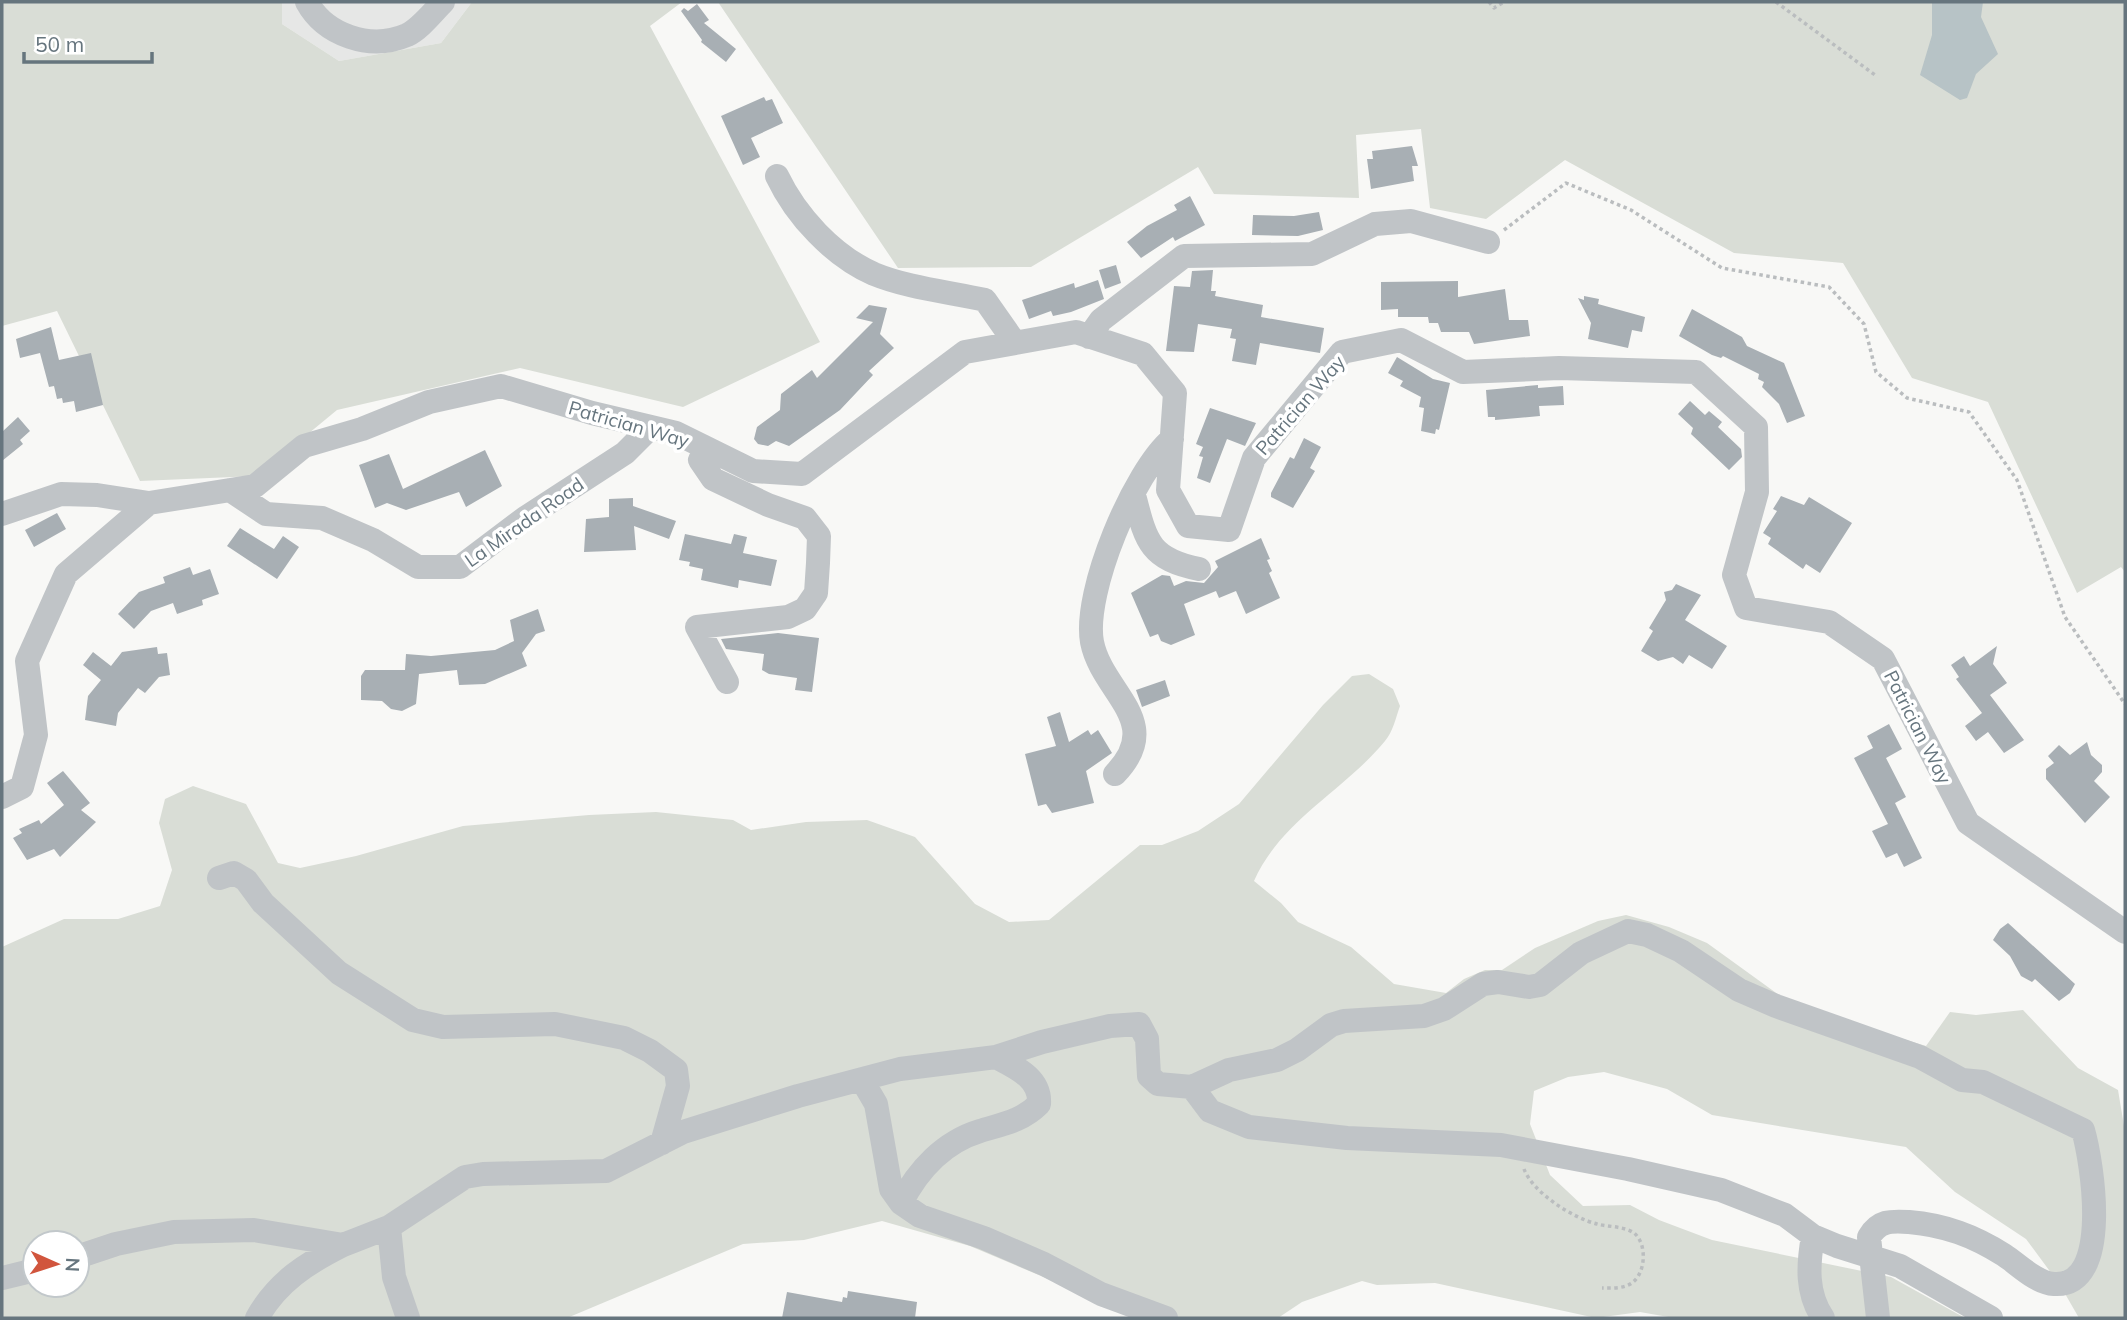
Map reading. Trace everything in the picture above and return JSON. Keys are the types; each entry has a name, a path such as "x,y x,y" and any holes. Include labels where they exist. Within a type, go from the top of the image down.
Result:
{"street":[{"path":"307,2 315,16 342,36 377,40 408,35 443,2"},
{"path":"777,176 786,194 822,238 845,258 875,274 985,300 1015,343"},
{"path":"1089,337 1101,320 1184,256 1312,254 1375,224 1411,221 1488,242"},
{"name":"Patrician Way","path":"149,503 254,486 304,446 362,429 429,402 501,386 592,414 676,433 753,471 802,474 965,352 1076,332 1143,354 1175,393 1168,490 1188,526 1228,530 1254,458 1342,352 1401,340 1463,372 1559,368 1696,372 1756,427 1757,492 1734,576 1746,608 1829,622 1883,659 1968,823 2125,932"},
{"name":"La Mirada Road","path":"230,490 265,514 322,518 373,540 418,567 460,567 525,518 625,453 651,428"},
{"path":"1115,774 1130,759 1135,734 1132,717 1100,666 1092,640 1096,592 1108,547 1156,452 1172,439"},
{"path":"706,448 700,460 713,479 768,505 805,518 818,536 816,593 805,609 778,619 697,626 727,682"},
{"path":"2,514 61,494 97,495 149,503"},
{"path":"1134,495 1143,529 1152,548 1175,564 1199,569"},
{"path":"2,797 22,787 36,735 27,661 66,574 149,503"},
{"path":"219,878 234,873 246,880 263,903 339,974 413,1020 443,1027 555,1024 624,1038 650,1051 676,1070 678,1086 662,1143"},
{"path":"257,1318 267,1300 289,1277 343,1245 389,1227 465,1178 483,1174 606,1171 707,1123 900,1069 996,1057 1042,1042 1124,1024 1139,1024 1147,1039 1149,1076 1158,1084 1192,1087 1229,1070 1277,1060 1297,1050 1331,1024 1351,1020 1424,1016 1444,1009 1483,984 1498,982 1529,988 1540,985 1581,953 1628,931 1647,935 1708,967 1739,990 1920,1057 1962,1080 1983,1082 2083,1130 2092,1172 2094,1226 2089,1255 2081,1272 2070,1280 2054,1284 2037,1278 2002,1254 1957,1230 1936,1224 1889,1220 1875,1227 1869,1237 1878,1318"},
{"path":"901,1203 930,1161 954,1142 1009,1124 1028,1114 1039,1104 1040,1093 1033,1082 996,1057"},
{"path":"862,1080 876,1104 891,1189 901,1203 920,1216 984,1238 1044,1264 1101,1294 1166,1318"},
{"path":"1192,1087 1210,1111 1249,1127 1347,1138 1524,1149 1721,1191 1784,1215 1813,1236 1836,1246 1870,1254 1900,1266 1991,1318"},
{"path":"389,1227 394,1277 408,1318"},
{"path":"91,1253 149,1236 188,1231 254,1230 343,1245"},
{"path":"1813,1236 1809,1279 1814,1304 1823,1318"},
{"path":"2,1278 21,1273"}],"path":[{"path":"1489,2 1494,8 1504,2"},
{"path":"1776,2 1875,75"},
{"path":"1488,242 1566,183 1631,210 1722,268 1829,287 1864,324 1876,372 1907,398 1969,412 2017,480 2065,617 2125,704"},
{"path":"1524,1149 1523,1165 1527,1177 1542,1192 1570,1212 1594,1224 1633,1233 1641,1242 1644,1254 1641,1270 1634,1282 1622,1287 1602,1288"}],"shaded area":[{"path":"2,2 282,2 282,24 339,61 441,43 472,2 682,2 650,26 820,342 683,407 520,368 337,410 257,476 140,481 57,311 2,326"},
{"path":"282,2 472,2 441,43 339,61 282,24"},
{"path":"718,2 2125,2 2125,572 2121,567 2077,593 1988,402 1912,378 1843,263 1734,253 1565,160 1486,219 1430,208 1421,129 1356,135 1359,198 1214,194 1198,167 1031,267 898,268"},
{"path":"1932,2 1983,2 1981,17 1998,54 1976,74 1967,98 1960,100 1920,75 1932,35"},
{"path":"1369,674 1393,689 1400,706 1385,741 1369,759 1280,840 1254,881 1281,903 1298,922 1351,947 1394,984 1446,993 1464,979 1485,970 1502,970 1535,948 1598,921 1626,915 1669,927 1707,943 1793,1005 1926,1046 1950,1012 1976,1015 2023,1010 2078,1068 2118,1090 2125,1132 2125,1318 2079,1318 2060,1285 2026,1239 1955,1192 1906,1147 1712,1115 1667,1089 1604,1072 1568,1077 1534,1091 1530,1124 1550,1175 1583,1206 1630,1205 1659,1220 1712,1240 1891,1277 1965,1318 1674,1318 1640,1312 1596,1318 1435,1283 1377,1285 1362,1281 1302,1302 1278,1318 1153,1318 1074,1290 970,1246 882,1221 804,1240 743,1244 567,1318 2,1318 2,947 64,919 118,919 160,906 172,870 159,823 165,799 193,786 246,804 278,863 300,868 356,856 463,826 589,815 656,812 733,820 751,830 806,822 867,820 915,837 975,904 1009,922 1049,920 1140,845 1162,845 1198,831 1239,804 1323,705 1352,676"}],"building":[{"path":"697,4 709,20 704,23 736,49 726,62 701,42 681,11 684,8 688,11"},
{"path":"764,97 766,101 772,99 783,123 751,138 760,157 743,165 721,116"},
{"path":"1412,146 1418,166 1412,166 1414,181 1371,189 1367,159 1373,159 1372,151"},
{"path":"1190,196 1205,225 1175,241 1173,237 1141,258 1127,242 1147,226 1177,210 1174,205"},
{"path":"1319,212 1323,230 1298,236 1252,235 1253,215 1294,216"},
{"path":"1116,265 1121,283 1105,289 1099,270"},
{"path":"1213,270 1211,291 1216,291 1215,296 1263,305 1261,317 1324,328 1320,353 1260,343 1256,365 1232,361 1236,339 1230,338 1232,329 1198,324 1194,352 1166,351 1174,286 1190,287 1192,271"},
{"path":"1098,280 1104,299 1071,312 1053,316 1051,311 1029,319 1022,300 1074,283 1075,288"},
{"path":"1458,281 1458,297 1505,289 1509,320 1528,320 1530,336 1474,344 1469,332 1441,332 1438,323 1429,323 1428,317 1398,317 1398,309 1381,310 1381,282"},
{"path":"1584,296 1599,299 1598,304 1645,317 1642,332 1632,330 1628,348 1588,339 1591,323 1578,298 1584,300"},
{"path":"869,305 887,308 880,334 894,348 869,371 873,375 840,410 789,446 776,441 768,446 758,444 754,439 757,427 780,410 781,394 812,370 817,378 873,322 856,318"},
{"path":"1692,309 1742,337 1747,346 1784,363 1805,416 1787,423 1779,404 1762,387 1764,382 1758,379 1759,374 1723,356 1721,358 1712,355 1679,336"},
{"path":"51,327 59,360 91,353 103,405 76,412 74,401 63,403 62,398 57,399 54,386 49,387 40,353 20,358 16,339"},
{"path":"1397,357 1433,379 1450,383 1439,430 1436,429 1435,434 1421,431 1424,408 1419,407 1421,397 1400,386 1403,381 1388,373"},
{"path":"1538,385 1538,388 1563,386 1564,405 1539,406 1540,416 1495,420 1495,417 1488,417 1486,390"},
{"path":"1690,401 1705,415 1709,411 1722,422 1718,427 1741,449 1742,457 1729,470 1691,434 1693,428 1678,414"},
{"path":"1210,408 1256,423 1245,446 1227,439 1210,483 1197,478 1203,457 1199,456 1203,447 1196,444"},
{"path":"18,417 30,431 20,440 23,444 2,461 2,432"},
{"path":"1304,438 1321,447 1310,468 1315,471 1293,508 1271,497 1271,493 1290,457 1294,459"},
{"path":"485,450 502,486 466,507 459,492 406,510 387,503 375,508 359,465 389,454 403,489"},
{"path":"1781,496 1804,505 1809,497 1852,523 1820,573 1806,564 1803,569 1768,544 1771,538 1763,533 1777,511 1773,509"},
{"path":"633,498 633,506 676,521 669,539 634,526 636,550 584,552 586,519 609,517 609,499"},
{"path":"57,513 66,529 34,547 25,530"},
{"path":"240,528 274,549 283,536 299,547 277,579 227,546"},
{"path":"685,534 731,544 734,534 747,537 743,553 777,560 771,586 739,580 738,588 701,580 703,569 689,566 690,562 679,560"},
{"path":"1261,538 1270,559 1267,560 1272,571 1269,573 1280,598 1246,614 1236,591 1219,598 1216,591 1184,604 1195,635 1171,645 1161,641 1158,634 1150,637 1131,593 1162,575 1170,576 1174,586 1186,581 1204,583 1218,567 1215,561"},
{"path":"190,567 193,575 210,569 219,594 202,600 203,605 177,614 173,603 151,611 134,629 118,614 139,592 165,583 163,577"},
{"path":"1676,584 1701,595 1685,620 1727,646 1712,669 1689,655 1683,664 1673,657 1658,661 1641,651 1653,631 1649,628 1666,600 1664,592 1672,590"},
{"path":"538,609 545,631 536,634 522,653 527,666 485,684 459,685 457,670 419,674 416,704 402,711 391,709 382,701 361,700 361,676 365,670 405,670 406,654 431,656 495,650 514,641 510,620"},
{"path":"778,633 819,638 812,692 795,690 797,678 769,674 762,670 764,654 726,649 721,639"},
{"path":"1997,646 1993,664 2007,683 1990,695 2024,740 2004,753 1988,732 1976,741 1965,726 1982,713 1956,679 1959,677 1951,665 1964,656 1970,666"},
{"path":"157,647 158,654 167,653 170,675 159,677 145,693 138,688 118,713 116,726 85,720 88,696 101,680 83,665 93,652 111,666 122,652"},
{"path":"1165,680 1170,696 1142,707 1136,690"},
{"path":"1060,712 1069,742 1088,730 1091,735 1098,730 1112,753 1086,771 1094,803 1052,813 1046,804 1038,806 1025,754 1056,746 1047,717"},
{"path":"1889,724 1902,749 1886,758 1906,797 1895,803 1922,858 1904,867 1897,853 1886,858 1872,831 1888,824 1854,758 1873,748 1867,736"},
{"path":"2087,742 2091,755 2102,765 2102,772 2094,781 2110,797 2085,823 2046,779 2046,769 2054,763 2048,756 2059,745 2070,755"},
{"path":"63,771 90,803 81,810 96,822 60,857 54,849 27,860 13,838 22,833 19,829 39,820 41,824 64,805 47,783"},
{"path":"2008,923 2075,984 2070,993 2059,1001 2035,979 2032,982 2021,976 2010,956 1993,940"},
{"path":"848,1291 917,1302 915,1318 782,1318 787,1292 842,1302 843,1297 847,1298"}]}
